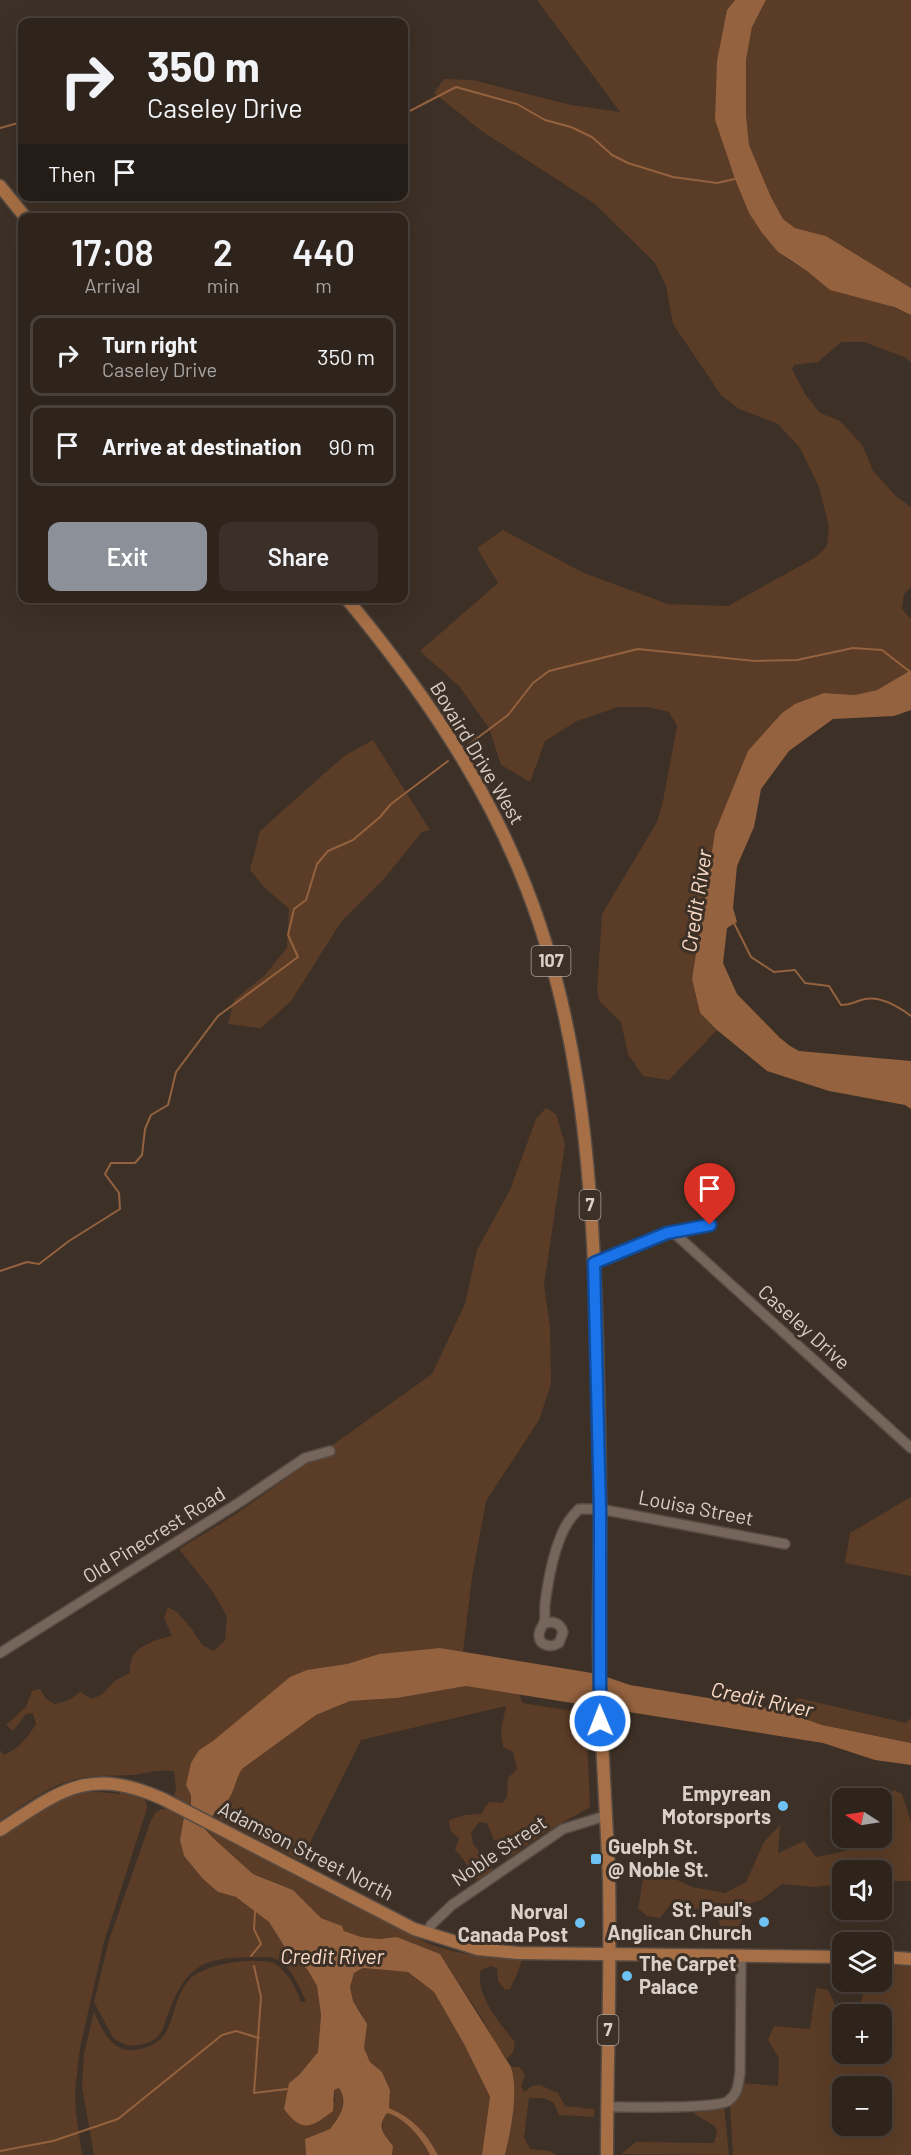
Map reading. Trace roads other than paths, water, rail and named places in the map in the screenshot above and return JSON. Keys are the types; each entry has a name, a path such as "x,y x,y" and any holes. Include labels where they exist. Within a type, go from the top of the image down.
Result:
{"main road":[{"path":"0,186 22,213"},
{"name":"Bovaird Drive West","path":"350,603 439,721 478,785 520,872 539,923 557,980 578,1077 586,1148 594,1263"},
{"name":"7","path":"594,1263 600,1509 600,1721 609,1879 607,2155"},
{"name":"Adamson Street North","path":"0,1830 67,1789 87,1784 106,1783 136,1788 177,1806 414,1929 478,1949 504,1952 832,1957"},
{"path":"892,1958 911,1959"}],"street":[{"path":"594,1263 673,1232 710,1225"},
{"name":"Caseley Drive","path":"673,1232 911,1448"},
{"name":"Old Pinecrest Road","path":"0,1653 306,1458 330,1451"},
{"path":"544,1624 550,1572 568,1520 579,1509 600,1509"},
{"name":"Louisa Street","path":"600,1509 785,1544"},
{"name":"Noble Street","path":"426,1934 431,1924 452,1905 563,1829 605,1816"},
{"path":"607,2107 702,2106 726,2103 737,2092 740,2073 741,1955"}],"water":[{"path":"735,0 766,0 752,27 746,60 746,115 749,145 783,219 795,228 826,236 911,288 911,315 894,307 830,290 778,252 749,213 715,120 717,61 727,10"},
{"name":"Credit River","path":"911,670 911,710 894,716 833,719 789,751 761,789 754,827 737,866 733,908 737,922 727,928 723,963 737,994 779,1037 799,1051 911,1061 911,1109 905,1105 829,1091 767,1071 700,1013 692,979 715,832 748,751 782,713 795,704 824,693 855,695 877,690"},
{"name":"Credit River","path":"440,1648 598,1674 630,1685 780,1710 822,1725 911,1743 911,1765 875,1760 823,1743 466,1686 397,1698 350,1701 316,1715 242,1769 230,1797 209,1819 205,1829 253,1874 293,1890 321,1918 342,1926 344,1931 361,1937 379,1939 397,1937 440,1954 511,2067 514,2099 505,2155 482,2155 490,2097 464,2044 434,1992 408,1972 363,1968 354,1973 350,1987 353,2001 367,2024 364,2048 370,2062 382,2072 390,2090 389,2108 405,2116 418,2127 438,2155 430,2155 423,2142 412,2130 400,2119 387,2113 382,2123 382,2131 393,2146 392,2155 306,2155 305,2139 330,2129 340,2114 343,2104 339,2088 334,2090 333,2111 319,2121 307,2125 296,2122 284,2109 289,2083 299,2075 318,2052 321,2015 317,1986 307,1969 291,1957 269,1922 236,1897 218,1892 203,1879 184,1856 180,1840 184,1817 191,1805 191,1795 186,1785 191,1763 199,1750 290,1677 307,1670 347,1664 379,1654"}],"waterway":[{"path":"408,112 456,87 517,104 545,120 571,127 592,137 612,155 628,163 673,177 717,183 735,179"},
{"path":"0,128 18,123"},
{"path":"468,745 508,715 533,683 549,671 638,649 755,661 797,660 853,648 882,650 909,671"},
{"path":"0,1271 27,1262 39,1264 69,1241 120,1209 119,1193 105,1174 111,1163 135,1163 142,1155 145,1129 151,1115 168,1105 176,1072 218,1016 298,957 288,935 294,909 306,900 317,864 328,851 353,840 380,817 391,804 448,761"},
{"path":"734,923 751,957 774,972 795,970 805,983 829,986 841,1005 871,998 878,999 896,1006 911,1016"},
{"path":"251,1956 261,1944 254,1929 255,1911"},
{"path":"254,1966 261,1997 254,2093 287,2089"},
{"path":"0,2151 53,2141 118,2119 222,2035 236,2031 259,2038"}],"place":[{"name":"Empyrean Motorsports","path":"783,1806"},
{"name":"Guelph St. @ Noble St.","path":"596,1859"},
{"name":"St. Paul's Anglican Church","path":"764,1922"},
{"name":"Norval Canada Post","path":"580,1923"},
{"name":"The Carpet Palace","path":"627,1976"}]}
